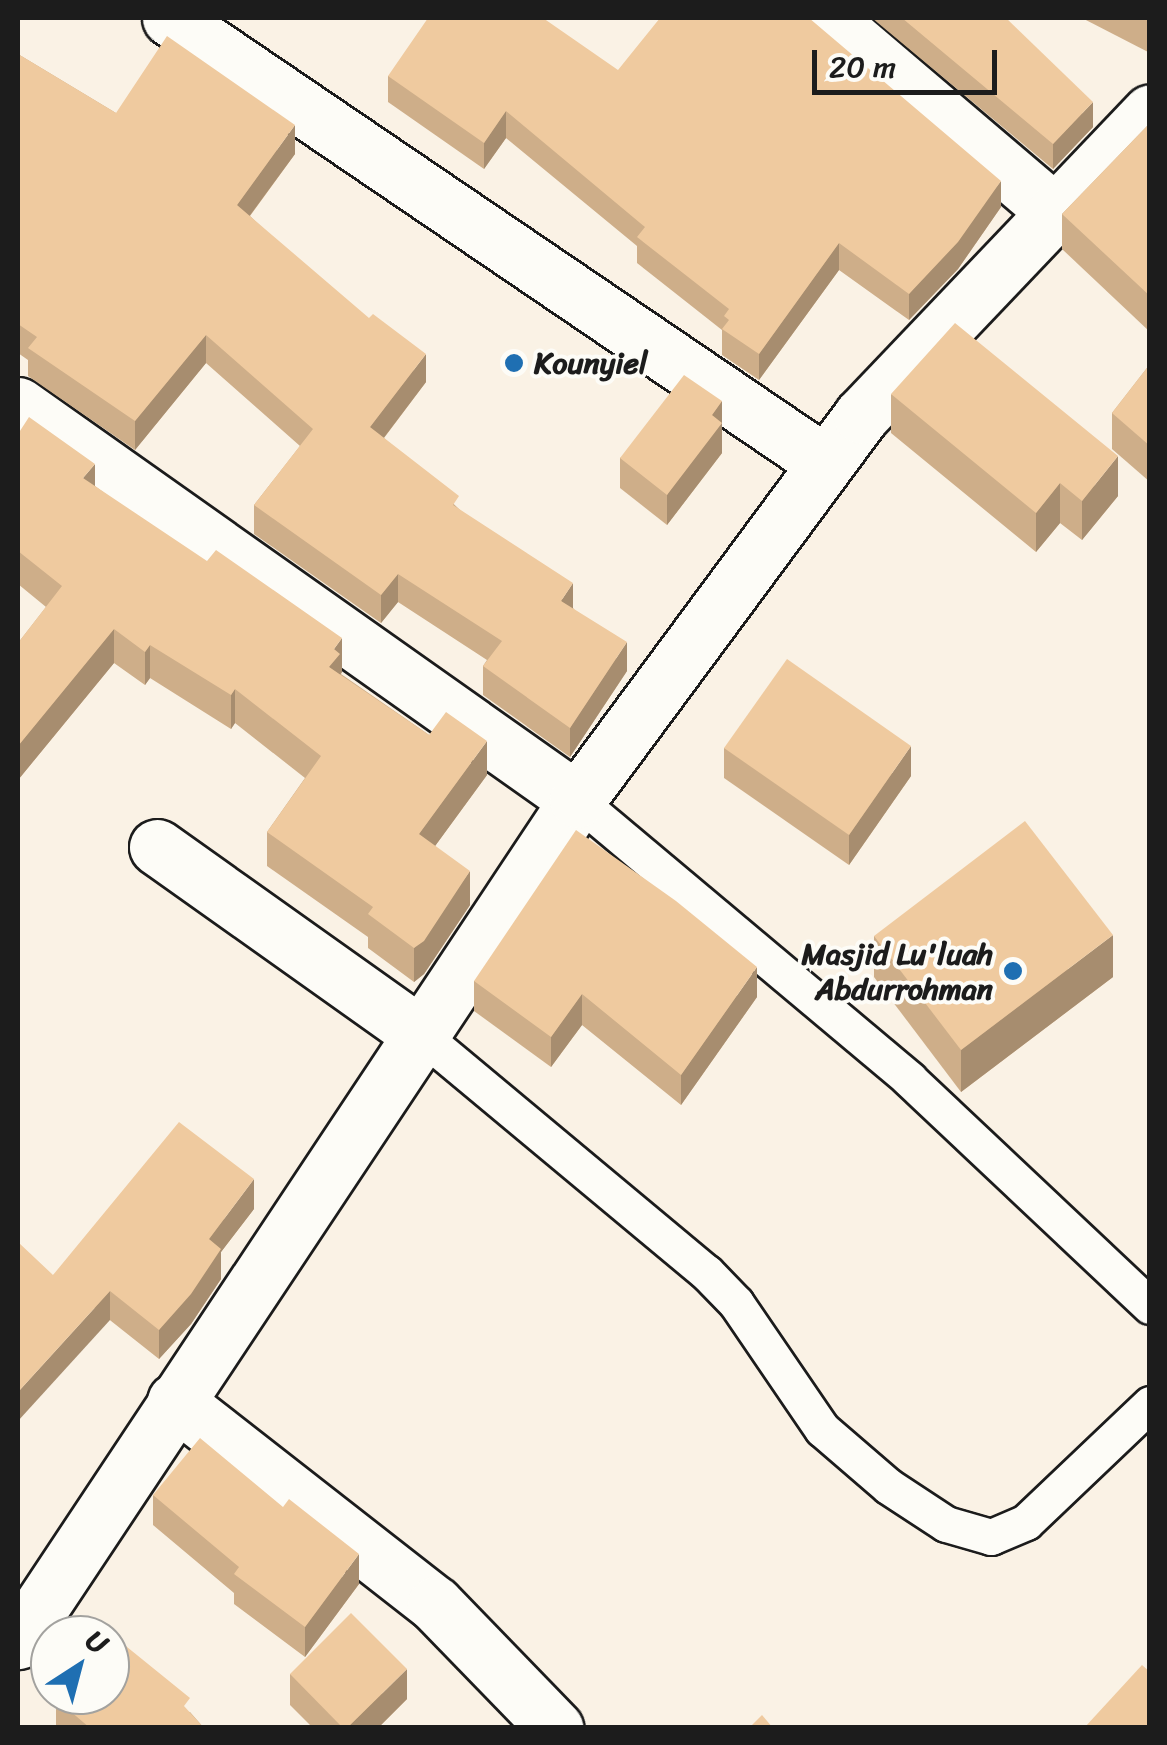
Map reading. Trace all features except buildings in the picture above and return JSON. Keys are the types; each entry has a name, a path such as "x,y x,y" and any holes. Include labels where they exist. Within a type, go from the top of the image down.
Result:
{"street":[{"path":"170,18 825,463"},
{"path":"827,18 1055,212"},
{"path":"18,1641 577,800 825,463 860,416 1150,112"},
{"path":"18,405 577,800"},
{"path":"157,847 411,1049"},
{"path":"182,1392 435,1604 555,1728"}],"lane":[{"path":"577,800 909,1079 1150,1306"},
{"path":"411,1049 706,1272 736,1303 822,1429 888,1486 946,1524 991,1537 1026,1522 1150,1404"}],"place":[{"name":"Kounyiel","path":"514,363"},
{"name":"Masjid Lu'luah Abdurrohman","path":"1013,971"}]}
